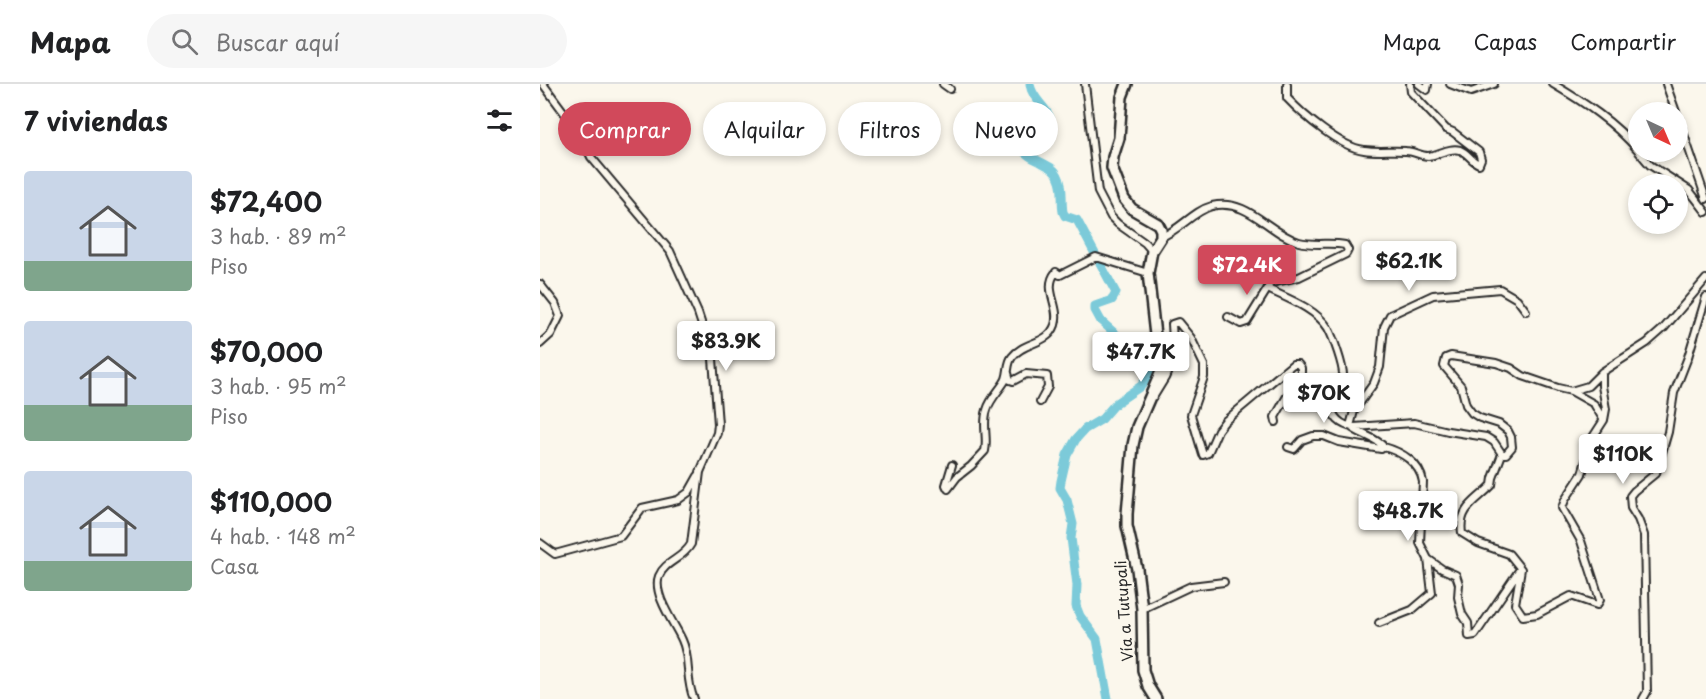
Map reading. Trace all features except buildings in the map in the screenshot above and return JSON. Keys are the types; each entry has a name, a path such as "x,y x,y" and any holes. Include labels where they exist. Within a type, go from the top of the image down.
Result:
{"street":[{"path":"540,543 555,554 621,536 642,508 678,500 685,496 700,472 717,433 718,424 713,359 698,313 670,251 596,164 580,134 543,84"},
{"path":"943,84 950,89"},
{"path":"1085,84 1098,192 1111,217 1152,251"},
{"path":"1127,84 1122,97 1119,138 1112,168 1124,199 1138,214 1158,224 1161,237 1171,233 1201,210 1224,205 1253,213 1282,234 1300,242 1340,244 1347,248 1346,254 1299,277 1270,283 1247,322 1241,324 1228,317"},
{"path":"1287,84 1287,98 1301,113 1330,134 1357,149 1411,151 1429,156 1453,149 1462,150 1479,164 1481,159 1479,152 1446,129 1411,92 1410,84"},
{"path":"1419,84 1427,90 1428,84"},
{"path":"1450,84 1471,92 1494,84"},
{"path":"1553,84 1586,103 1628,140"},
{"path":"1666,84 1673,102"},
{"path":"1688,146 1706,200"},
{"path":"1647,162 1689,190 1706,212"},
{"name":"Vía a Tutupali","path":"1156,699 1148,686 1143,670 1142,609 1137,569 1127,526 1127,514 1132,445 1162,369 1156,344 1148,273 1152,251 1161,237"},
{"path":"952,465 946,485 948,489 957,477 985,451 987,408 1005,380 1008,363 1014,354 1025,346 1049,336 1054,327 1057,312 1050,286 1056,272 1060,275 1096,257 1148,273"},
{"path":"1571,391 1588,386 1602,372 1647,343 1664,328 1706,279"},
{"path":"540,285 555,303 560,316 551,334 540,344"},
{"path":"1268,288 1309,310 1327,327 1343,375 1332,404 1338,421 1404,456 1419,468 1422,475 1420,543 1428,559 1432,593 1412,610 1379,623"},
{"path":"1350,426 1354,411 1374,383 1380,367 1381,341 1390,315 1433,295 1500,289 1517,299 1526,311"},
{"path":"1643,699 1647,692 1644,535 1631,508 1630,500 1634,491 1656,472 1668,432 1674,393 1688,357 1706,297"},
{"path":"1146,406 1165,378 1173,357 1172,324 1178,322 1191,338 1204,365 1204,377 1191,415 1203,455 1208,453 1218,430 1225,421 1293,364 1298,364 1301,372 1275,417 1275,422"},
{"path":"1502,454 1510,451 1511,437 1504,427 1480,418 1468,409 1461,386 1443,364 1446,358 1451,356 1496,363 1532,379 1571,391 1594,405 1604,420"},
{"path":"1007,370 1010,380 1013,381 1026,374 1047,376 1048,387 1040,402"},
{"path":"1521,568 1515,604 1523,616 1537,614 1570,596 1599,604 1600,600 1581,541 1562,508 1582,474 1593,437 1604,420 1606,409 1602,372"},
{"path":"1350,426 1422,424 1486,437 1494,441 1502,454"},
{"path":"1288,447 1294,449 1302,440 1313,436 1324,436 1339,442 1381,449 1384,447"},
{"path":"1502,454 1496,466 1492,485 1467,508 1460,521 1462,533 1478,543 1509,554 1521,568"},
{"path":"694,699 688,678 687,653 657,585 658,577 663,569 687,552 691,544 700,472"},
{"path":"1428,559 1456,575 1459,584 1458,597 1462,614 1468,623 1469,636 1476,635 1483,627 1500,597 1521,568"},
{"path":"1142,609 1191,586 1224,582"}],"waterway":[{"path":"1030,84 1035,96 1050,117 1048,138 1042,144 1034,138 1029,139 1015,131 1009,134 1025,152 1057,174 1061,182 1063,212 1065,216 1077,220 1116,293 1112,300 1095,306 1095,310 1101,321 1135,351 1149,371 1141,386 1116,403 1102,419 1085,429 1076,439 1067,455 1060,488 1067,500 1073,524 1071,538 1077,585 1076,606 1080,616 1097,639 1108,699"}]}
